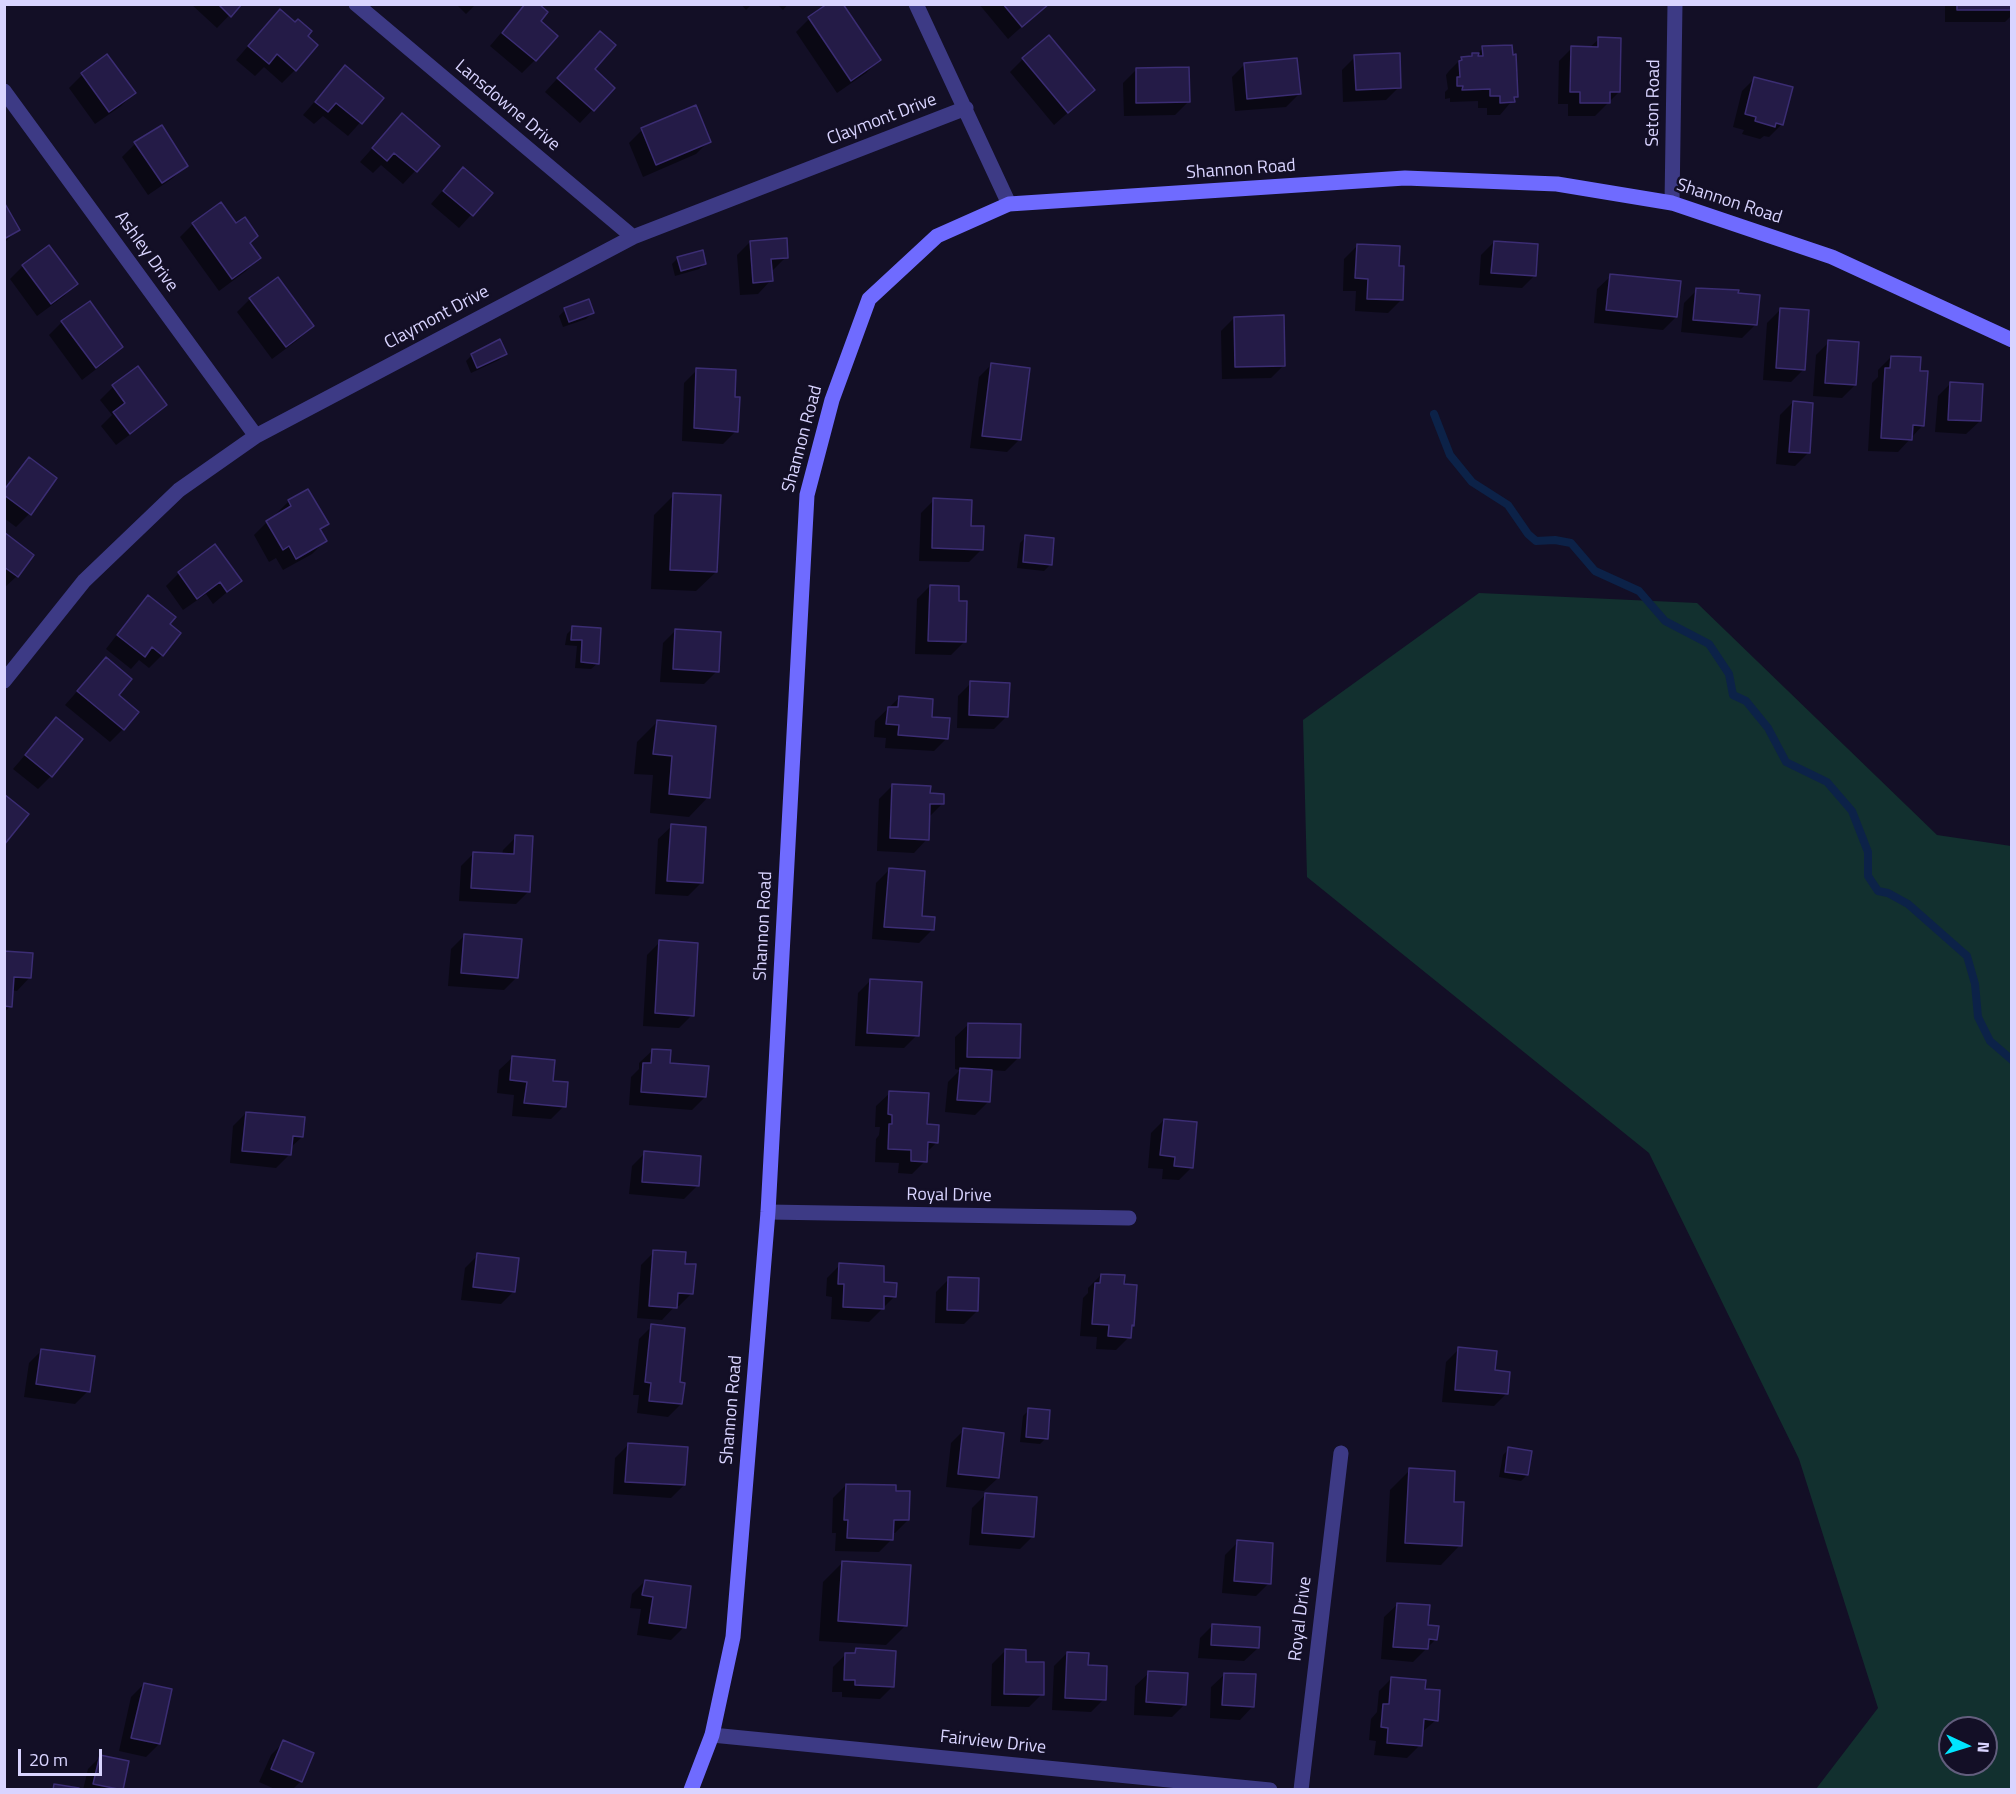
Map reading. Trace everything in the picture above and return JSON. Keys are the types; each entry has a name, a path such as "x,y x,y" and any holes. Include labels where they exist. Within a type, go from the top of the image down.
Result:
{"street":[{"name":"Lansdowne Drive","path":"356,4 633,237"},
{"path":"916,4 1009,204"},
{"name":"Seton Road","path":"1672,203 1675,4"},
{"name":"Ashley Drive","path":"4,91 256,436"},
{"name":"Claymont Drive","path":"4,681 84,581 179,490 256,436 633,237 966,108"},
{"name":"Shannon Road","path":"691,1790 711,1735 733,1637 768,1212 807,495 832,400 869,299 937,236 1009,204 1405,178 1557,184 1672,203 1832,256 2012,340"},
{"name":"Royal Drive","path":"768,1212 1129,1218"},
{"name":"Royal Drive","path":"1301,1790 1341,1453"},
{"name":"Fairview Drive","path":"711,1735 1270,1790"}],"green space":[{"path":"1479,593 1697,603 1937,835 2011,846 2011,1789 1816,1789 1878,1708 1799,1459 1649,1153 1307,877 1303,720"}],"building":[{"path":"218,4 242,4 231,17"},
{"path":"525,4 539,4 548,12 541,21 558,36 536,61 502,33"},
{"path":"827,4 843,4 881,60 851,81 808,17"},
{"path":"1003,4 1049,4 1022,27"},
{"path":"1957,4 2012,4 2012,10 1957,10"},
{"path":"280,9 295,22 298,19 312,31 308,36 318,45 296,71 277,54 269,64 248,46"},
{"path":"600,31 616,45 595,69 615,88 594,111 557,78"},
{"path":"1049,35 1095,90 1068,113 1022,58"},
{"path":"1598,37 1621,38 1620,92 1610,92 1610,103 1580,103 1580,92 1570,92 1571,46 1598,47"},
{"path":"1512,45 1513,55 1516,54 1518,97 1514,97 1515,102 1500,103 1500,96 1490,96 1490,89 1462,90 1463,86 1457,86 1461,57 1472,56 1472,53 1479,53 1478,56 1483,56 1482,46"},
{"path":"1400,53 1401,88 1356,90 1354,55"},
{"path":"107,54 136,93 109,112 81,73"},
{"path":"1297,58 1301,94 1247,99 1244,63"},
{"path":"345,65 384,98 362,124 336,103 328,112 315,102"},
{"path":"1189,67 1190,102 1136,103 1136,68"},
{"path":"1754,77 1793,87 1783,125 1776,123 1775,127 1755,121 1756,117 1745,114"},
{"path":"696,105 711,142 656,165 641,128"},
{"path":"402,113 440,146 417,172 394,153 387,161 372,148"},
{"path":"162,125 188,166 162,183 134,142"},
{"path":"463,167 493,193 473,216 443,191"},
{"path":"4,202 20,230 4,239"},
{"path":"221,202 236,223 245,217 258,236 250,243 261,258 232,279 192,223"},
{"path":"787,238 788,258 771,259 773,281 753,283 750,241"},
{"path":"1494,241 1538,244 1536,276 1491,273"},
{"path":"1357,244 1400,246 1399,266 1404,266 1403,300 1367,299 1368,279 1355,278"},
{"path":"49,245 78,284 51,304 22,265"},
{"path":"703,250 706,264 681,271 677,257"},
{"path":"1610,274 1681,281 1677,317 1606,310"},
{"path":"278,277 314,326 286,347 249,298"},
{"path":"1696,288 1739,290 1738,293 1760,295 1757,325 1693,320"},
{"path":"589,299 594,313 569,322 564,308"},
{"path":"90,301 123,347 96,368 61,321"},
{"path":"1780,308 1809,310 1805,370 1776,368"},
{"path":"1284,315 1285,366 1235,367 1234,317"},
{"path":"500,339 507,354 477,368 471,354"},
{"path":"1828,340 1859,342 1856,385 1825,383"},
{"path":"1891,356 1921,357 1920,371 1928,371 1924,426 1913,425 1912,440 1881,438 1885,368 1890,368"},
{"path":"991,363 1030,368 1021,440 982,436"},
{"path":"138,366 167,405 130,434 113,412 125,403 112,385"},
{"path":"696,368 736,370 735,397 740,397 738,432 694,428"},
{"path":"1950,382 1983,384 1981,421 1948,420"},
{"path":"1793,401 1813,403 1810,453 1789,452"},
{"path":"29,457 57,478 31,515 4,495 4,490"},
{"path":"308,489 329,524 320,529 327,541 296,559 289,546 283,550 266,521 291,506 288,500"},
{"path":"673,493 721,495 717,572 670,570"},
{"path":"933,498 972,500 971,526 984,526 983,550 932,548"},
{"path":"4,532 34,555 18,577 4,567"},
{"path":"1025,535 1054,538 1052,565 1023,562"},
{"path":"215,544 242,581 227,592 220,582 197,599 178,572"},
{"path":"930,585 959,586 959,601 967,601 966,642 928,641"},
{"path":"148,595 176,617 170,624 181,633 163,656 152,647 145,657 117,635"},
{"path":"572,626 601,628 599,664 581,662 582,640 571,640"},
{"path":"675,629 721,632 719,672 673,669"},
{"path":"106,657 132,679 119,695 139,712 124,730 77,691"},
{"path":"970,681 1010,683 1008,717 969,715"},
{"path":"899,696 933,699 932,717 950,718 948,739 898,735 899,725 886,724 888,707 898,707"},
{"path":"56,717 83,739 52,777 25,755"},
{"path":"657,720 716,726 710,798 669,794 672,756 653,754"},
{"path":"892,784 931,786 930,793 944,794 944,804 930,804 929,840 890,838"},
{"path":"4,794 29,814 4,845"},
{"path":"671,824 706,827 703,883 667,881"},
{"path":"515,835 533,836 530,892 471,888 473,852 514,854"},
{"path":"889,868 925,871 922,916 935,917 934,930 884,927"},
{"path":"464,934 522,939 518,978 461,973"},
{"path":"659,940 698,943 694,1016 655,1013"},
{"path":"4,951 33,953 31,978 14,977 12,1007 4,1006"},
{"path":"870,979 922,982 919,1036 867,1033"},
{"path":"968,1023 1021,1024 1020,1058 967,1057"},
{"path":"652,1049 671,1050 670,1063 709,1066 706,1097 641,1092 643,1063 651,1063"},
{"path":"512,1056 555,1060 553,1081 568,1082 566,1107 524,1103 527,1082 510,1080"},
{"path":"960,1068 992,1070 990,1102 957,1100"},
{"path":"889,1091 929,1093 927,1124 939,1125 938,1143 928,1142 927,1162 911,1161 911,1150 888,1149 889,1124 892,1124 892,1115 888,1114"},
{"path":"246,1112 305,1117 303,1137 293,1136 291,1155 242,1151"},
{"path":"1164,1119 1197,1122 1193,1168 1174,1166 1175,1157 1160,1155"},
{"path":"644,1151 701,1156 699,1186 642,1182"},
{"path":"653,1250 686,1252 685,1264 696,1264 693,1294 678,1293 677,1308 649,1306"},
{"path":"477,1253 519,1258 515,1292 473,1287"},
{"path":"839,1263 884,1266 884,1282 897,1283 896,1297 884,1296 884,1309 843,1307 844,1284 838,1284"},
{"path":"1101,1274 1125,1275 1124,1284 1137,1285 1131,1338 1108,1336 1109,1325 1092,1324 1095,1283 1100,1283"},
{"path":"948,1277 979,1278 978,1311 947,1310"},
{"path":"651,1324 685,1328 680,1382 685,1383 682,1404 649,1401 651,1383 645,1382"},
{"path":"1458,1347 1497,1351 1495,1370 1510,1372 1508,1394 1455,1390"},
{"path":"41,1349 95,1356 90,1392 36,1384"},
{"path":"1028,1408 1050,1410 1048,1439 1026,1437"},
{"path":"963,1428 1004,1433 999,1478 958,1474"},
{"path":"628,1443 688,1447 685,1485 625,1482"},
{"path":"1508,1447 1532,1451 1528,1475 1505,1472"},
{"path":"1409,1468 1455,1471 1454,1502 1464,1502 1462,1546 1405,1543"},
{"path":"846,1484 896,1485 896,1491 910,1491 909,1520 894,1520 893,1540 847,1538 848,1520 844,1520"},
{"path":"985,1493 1037,1497 1034,1537 982,1533"},
{"path":"1237,1540 1273,1543 1271,1584 1234,1581"},
{"path":"842,1561 911,1565 907,1626 838,1621"},
{"path":"645,1580 691,1586 686,1628 649,1623 653,1597 642,1595"},
{"path":"1397,1603 1430,1605 1428,1625 1439,1626 1437,1640 1429,1639 1428,1649 1393,1647"},
{"path":"1212,1624 1260,1627 1259,1648 1211,1645"},
{"path":"856,1648 896,1651 894,1687 855,1685 855,1680 844,1680 845,1653 855,1653"},
{"path":"1005,1649 1026,1650 1026,1662 1044,1662 1044,1695 1004,1694"},
{"path":"1067,1652 1089,1653 1088,1665 1107,1666 1106,1700 1065,1698"},
{"path":"1148,1671 1188,1673 1186,1705 1146,1702"},
{"path":"1224,1673 1256,1674 1254,1707 1222,1705"},
{"path":"1391,1677 1426,1680 1425,1689 1440,1690 1438,1721 1424,1719 1422,1746 1387,1743 1388,1728 1381,1727 1383,1704 1389,1704"},
{"path":"144,1683 172,1689 160,1744 131,1738"},
{"path":"283,1740 314,1753 302,1782 271,1769"},
{"path":"100,1755 129,1761 123,1790 93,1784"},
{"path":"54,1784 79,1788 78,1790 53,1790"}],"waterway":[{"path":"1434,414 1450,455 1472,482 1508,505 1528,534 1536,541 1555,540 1571,543 1595,571 1639,591 1665,621 1709,644 1729,674 1733,695 1746,701 1768,728 1786,762 1827,782 1852,811 1868,852 1868,876 1878,891 1888,893 1908,904 1967,956 1975,984 1978,1017 1990,1041 2012,1060"}]}
